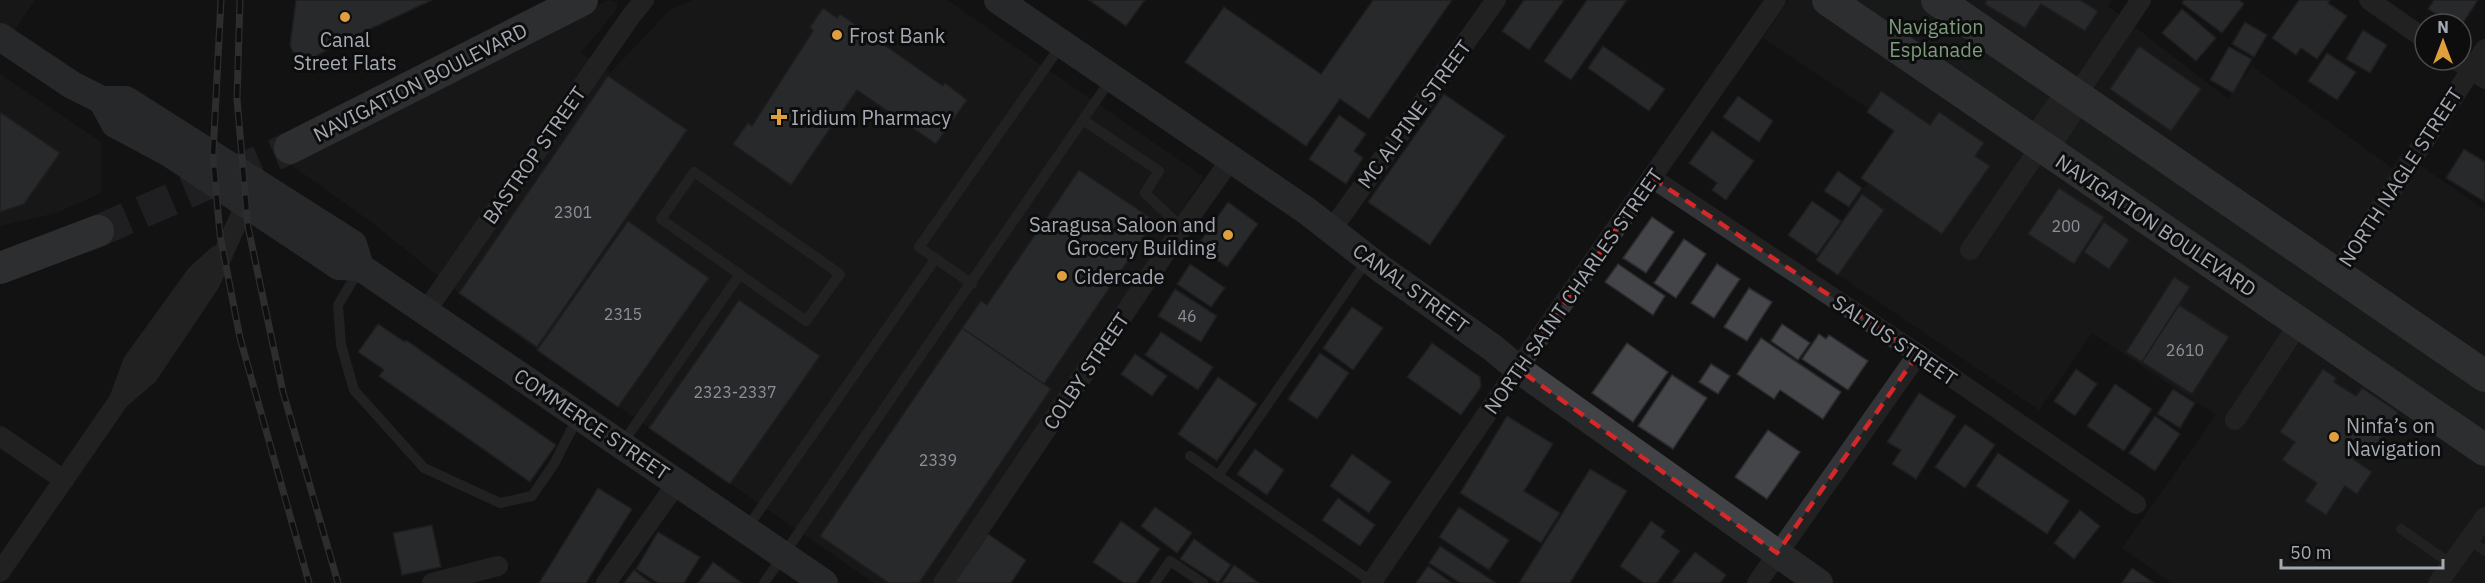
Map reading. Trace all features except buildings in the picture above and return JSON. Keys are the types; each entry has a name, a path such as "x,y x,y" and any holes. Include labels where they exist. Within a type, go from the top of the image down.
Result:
{"main road":[{"name":"NAVIGATION BOULEVARD","path":"537,0 286,140 582,0"},
{"name":"NAVIGATION BOULEVARD","path":"1828,0 2485,450"},
{"path":"1936,0 2485,376"},
{"path":"0,245 94,221 0,268"}],"street":[{"name":"BASTROP STREET","path":"426,310 644,0"},
{"name":"CANAL STREET","path":"998,0 1332,229 1368,259 1493,348 1518,369 1819,583"},
{"name":"MC ALPINE STREET","path":"1332,229 1496,0"},
{"name":"NORTH SAINT CHARLES STREET","path":"1372,582 1776,0"},
{"path":"1970,250 2041,146 2038,130 2042,124 2061,98 2076,96 2141,0"},
{"path":"2369,0 2413,31"},
{"name":"COMMERCE STREET","path":"0,37 72,85 102,100 115,124 250,193 339,266 360,267 426,310 824,583"},
{"name":"NORTH NAGLE STREET","path":"2473,67 2485,49"},
{"name":"NORTH NAGLE STREET","path":"2336,275 2470,72"},
{"name":"COLBY STREET","path":"944,583 1182,228 1231,159"},
{"name":"SALTUS STREET","path":"1652,178 1918,354 2136,504"},
{"path":"0,573 119,400 148,375 210,283 250,193"},
{"path":"2235,420 2300,322"},
{"path":"1757,583 1918,354"},
{"path":"0,436 64,480"},
{"path":"606,583 677,483"},
{"path":"2438,583 2451,564 2477,545 2485,517"},
{"path":"432,583 469,579 498,566"}],"lane":[{"path":"972,284 919,247 1062,44"},
{"path":"764,583 1111,79"},
{"path":"1083,120 1159,171 1145,194 1182,228"},
{"path":"694,172 840,274 806,321 740,274 661,219 694,172"},
{"path":"746,529 936,258"},
{"path":"1218,476 1368,259"},
{"path":"360,267 338,305 341,345 354,390 423,468 500,503 532,496 554,464 579,415"},
{"path":"622,445 740,274"},
{"path":"1190,456 1372,582"},
{"path":"2402,528 2451,564"},
{"path":"1155,583 1170,561 1203,583"}],"highlighted area":[{"path":"1652,178 1918,354 1777,553 1518,369"}],"shaded area":[{"path":"0,0 35,0 0,51"},
{"path":"609,0 617,2 617,9 581,53 610,73 670,10 692,0 947,0 1204,177 932,583 874,583 537,350 459,293 374,224 280,157"},
{"path":"1789,0 2112,0 2108,6 2228,99 2252,66 2392,168 2402,153 2485,210 2485,583 2172,583 2122,548 2216,415 2092,333 2039,410 1816,260 1867,183 1861,178 1893,131 1867,112 1869,109 1763,38"},
{"path":"0,74 101,142 101,193 56,213 0,226"}],"green space":[{"name":"Navigation Esplanade","path":"1842,0 1918,0 2485,386 2485,436"}],"tunnel":[{"path":"98,231 290,148"}],"railway":[{"path":"221,0 213,155 220,235 240,338 309,583"},
{"path":"240,0 237,99 248,227 283,392 338,583"}],"place":[{"name":"Canal Street Flats","path":"345,17"},
{"name":"Frost Bank","path":"837,35"},
{"name":"Iridium Pharmacy","path":"779,117"},
{"name":"Saragusa Saloon and Grocery Building","path":"1228,235"},
{"name":"Cidercade","path":"1062,276"},
{"name":"Ninfa’s on Navigation","path":"2334,437"}]}
